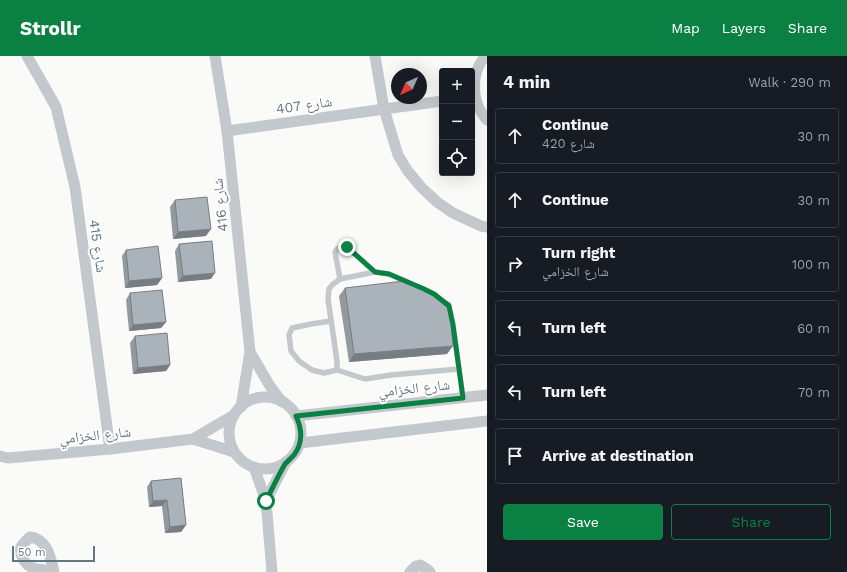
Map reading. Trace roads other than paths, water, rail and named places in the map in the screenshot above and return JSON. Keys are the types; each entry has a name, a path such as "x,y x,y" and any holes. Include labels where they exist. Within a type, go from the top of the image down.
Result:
{"street":[{"name":"شارع 415","path":"27,56 56,107 75,186 110,449"},
{"name":"شارع 416","path":"215,56 227,131 250,352 237,411"},
{"path":"375,56 384,108 398,156 407,170 421,188 437,202 454,213 481,226 487,227"},
{"path":"475,74 479,64 485,56"},
{"name":"شارع 407","path":"227,131 439,101"},
{"path":"475,103 487,120"},
{"name":"شارع 416","path":"250,352 270,386 282,402"},
{"name":"شارع الخزامي","path":"296,416 487,395"},
{"path":"260,398 272,398 282,402 290,408 300,424 300,443 295,454 276,468 265,469 247,464 234,452 230,443 230,424 237,411 250,401 260,398"},
{"name":"شارع الخزامي","path":"193,439 237,411"},
{"path":"300,443 487,421"},
{"name":"شارع الخزامي","path":"0,456 8,458 110,449 193,439 234,452"},
{"path":"266,501 286,462"},
{"path":"254,467 266,501 272,572"},
{"path":"410,572 416,566 420,565 430,572"}],"lane":[{"path":"340,279 335,252 337,248 342,246 347,247 375,272"},
{"path":"337,370 328,299 329,289 340,279 375,272 389,274 434,294 449,306 463,398"},
{"path":"331,321 292,328 289,335 292,351 299,361 312,370 324,373 337,370 365,379 391,375 459,370"}]}
